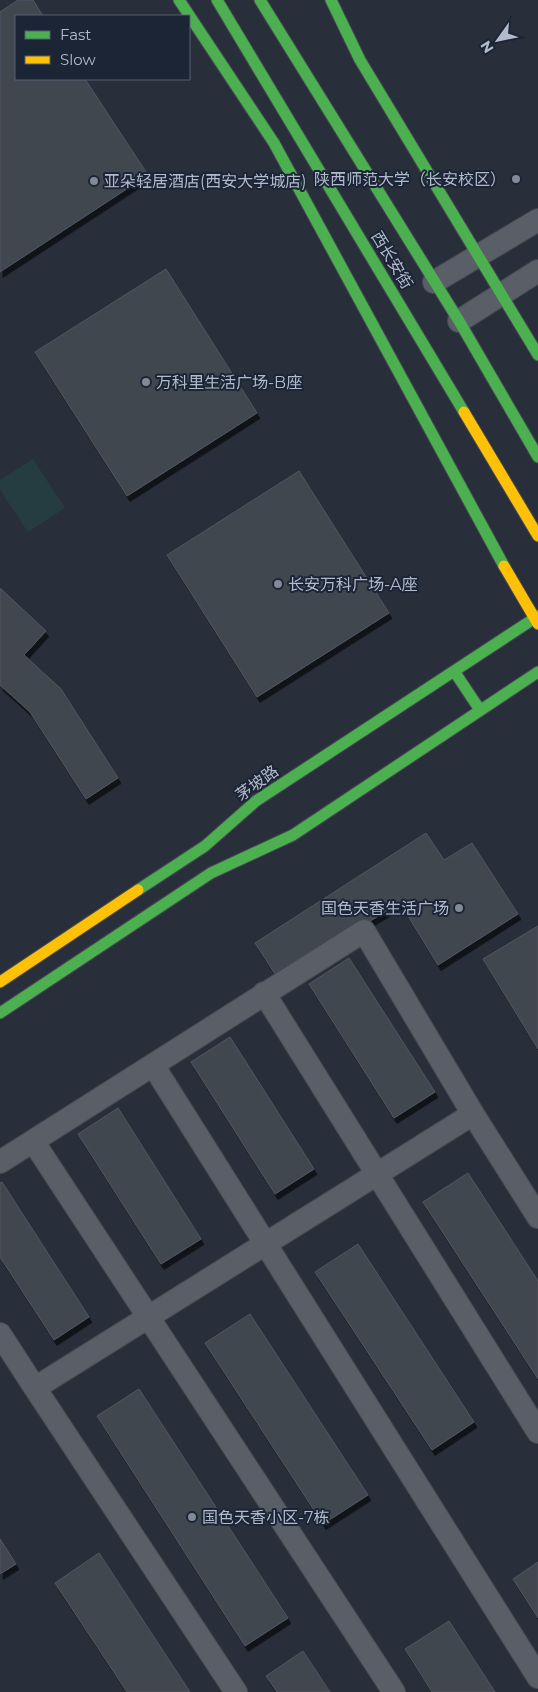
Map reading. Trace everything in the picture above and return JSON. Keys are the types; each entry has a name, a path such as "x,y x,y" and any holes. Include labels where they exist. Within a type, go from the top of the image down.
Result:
{"main road":[{"path":"179,0 189,15"},
{"name":"西长安街","path":"217,0 538,536"},
{"name":"西长安街","path":"260,0 459,321 538,457"},
{"path":"331,0 360,60 538,355"},
{"path":"190,17 274,143 537,620"},
{"name":"茅坡路","path":"0,982 205,846 256,802 454,671 537,620"},
{"path":"454,671 480,710"},
{"path":"0,1013 211,873 293,835 538,672"}],"street":[{"path":"434,282 538,220"},
{"path":"459,321 538,271"},
{"path":"0,1162 364,931 473,1114 538,1217"},
{"path":"264,993 538,1432"},
{"path":"153,1065 538,1677"},
{"path":"35,1388 266,1243 378,1176 473,1114"},
{"path":"33,1141 147,1318 394,1692"},
{"path":"0,1334 236,1692"}],"green space":[{"path":"33,459 65,508 28,532 0,490 0,480"}],"building":[{"path":"18,0 33,0 42,15 15,15 15,80 86,80 148,175 0,272 0,12"},
{"name":"万科里生活广场-B座","path":"166,269 257,413 127,496 35,352"},
{"name":"长安万科广场-A座","path":"299,471 389,613 257,697 167,555"},
{"path":"0,588 46,631 24,655 61,689 118,778 86,799 30,712 0,685"},
{"name":"国色天香生活广场","path":"426,833 444,860 472,843 518,914 438,965 400,903 277,977 255,943"},
{"path":"538,926 538,1049 483,959"},
{"path":"349,958 435,1092 394,1118 309,984"},
{"path":"230,1037 314,1169 275,1194 191,1062"},
{"path":"118,1108 201,1239 161,1264 78,1134"},
{"path":"468,1173 538,1281 538,1379 423,1202"},
{"path":"2,1182 89,1317 54,1340 0,1257 0,1183"},
{"path":"358,1244 474,1422 432,1450 315,1272"},
{"path":"250,1314 368,1495 323,1524 205,1343"},
{"name":"国色天香小区-7栋","path":"139,1389 288,1618 245,1646 97,1416"},
{"path":"0,1539 16,1564 0,1574"},
{"path":"99,1553 190,1692 127,1692 55,1583"},
{"path":"538,1562 538,1618 513,1579"},
{"path":"449,1621 495,1692 432,1692 405,1649"},
{"path":"303,1651 330,1692 277,1692 266,1676"}],"traffic: fast":[{"path":"179,0 189,15"},
{"path":"217,0 464,412"},
{"path":"260,0 459,321 538,457"},
{"path":"331,0 360,60 538,355"},
{"path":"190,17 274,143 504,566"},
{"path":"138,890 205,846 256,801 538,616"},
{"path":"454,671 480,710"},
{"path":"0,1013 211,873 293,835 538,672"}],"traffic: slow":[{"path":"464,412 538,536"},
{"path":"504,566 538,624"},
{"path":"0,982 138,890"}],"place":[{"name":"陕西师范大学（长安校区）","path":"516,179"},
{"name":"亚朵轻居酒店(西安大学城店)","path":"94,181"},
{"name":"万科里生活广场-B座","path":"146,382"},
{"name":"长安万科广场-A座","path":"278,584"},
{"name":"国色天香生活广场","path":"459,908"},
{"name":"国色天香小区-7栋","path":"192,1517"}]}
